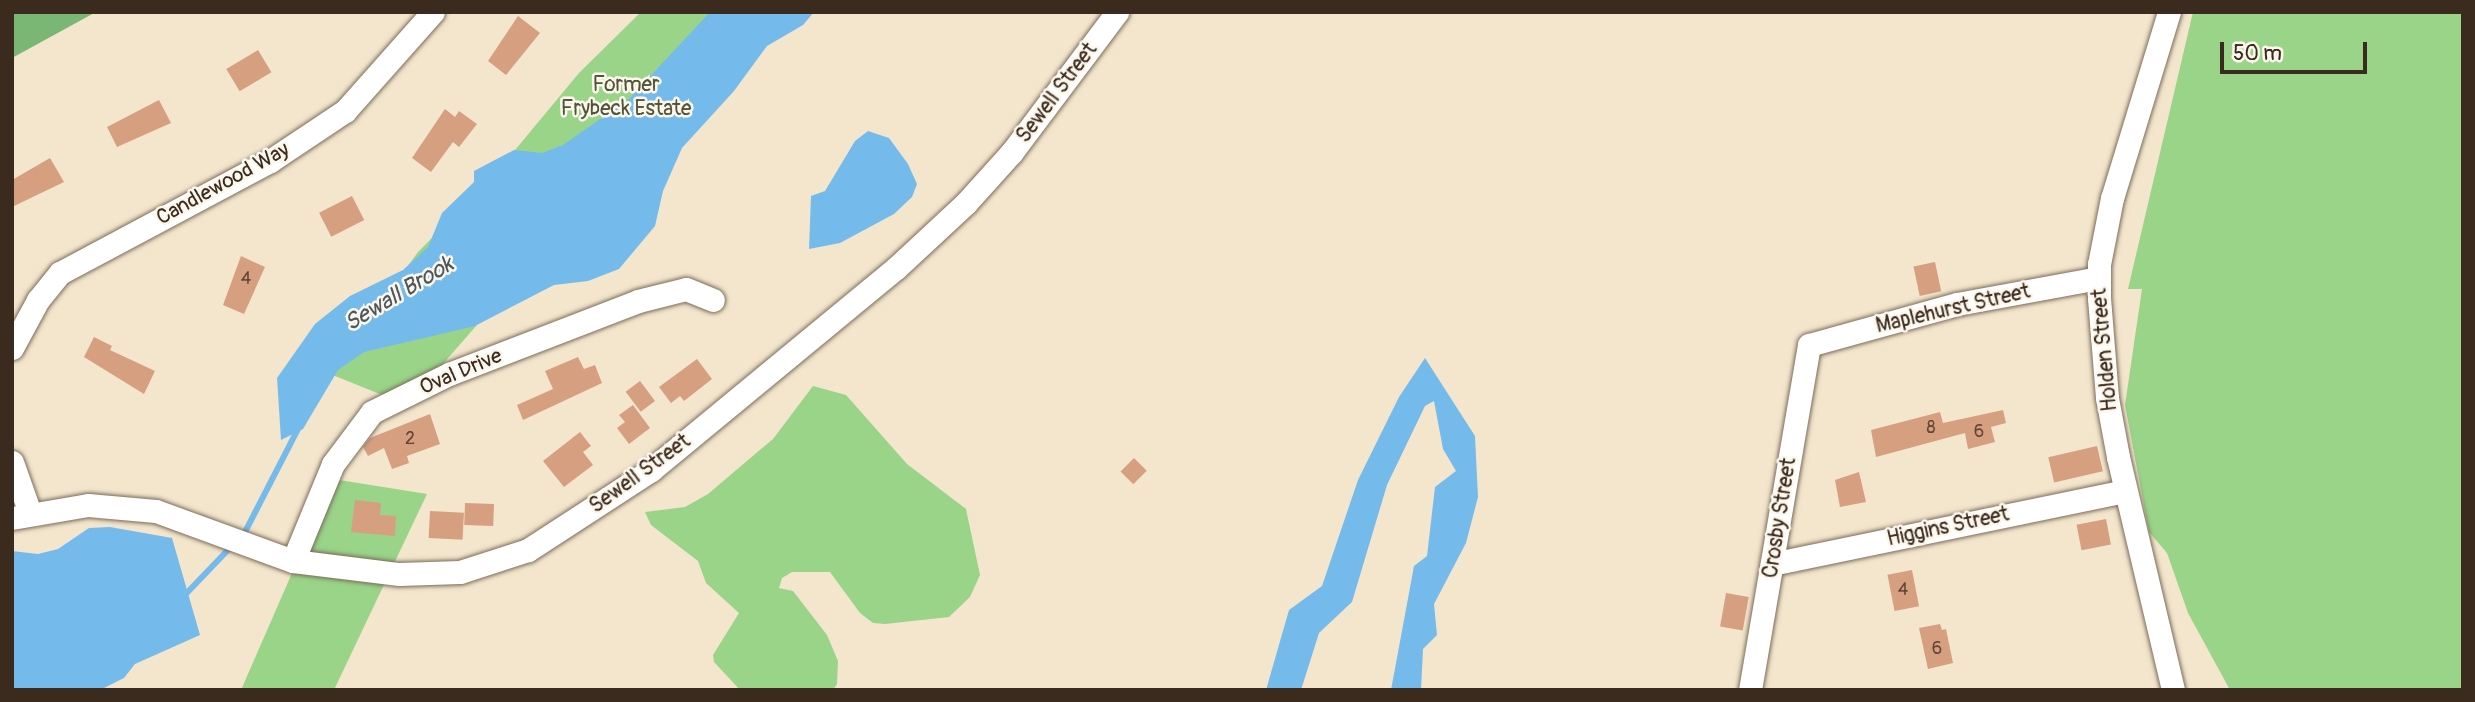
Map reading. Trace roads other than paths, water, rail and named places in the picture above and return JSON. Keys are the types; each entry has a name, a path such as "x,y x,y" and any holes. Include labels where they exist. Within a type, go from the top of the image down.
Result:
{"street":[{"name":"Candlewood Way","path":"12,348 38,300 60,273 270,161 345,111 433,12"},
{"name":"Sewell Street","path":"21,515 88,505 156,511 239,544 293,561 399,574 460,572 528,550 651,470 884,278 965,203 1012,152 1117,12"},
{"name":"Holden Street","path":"2169,12 2112,198 2099,278 2105,384 2125,491 2174,690"},
{"name":"Maplehurst Street","path":"1809,345 1956,303 2099,278"},
{"name":"Oval Drive","path":"293,561 334,464 372,412 449,374 638,301 686,289 713,300"},
{"name":"Crosby Street","path":"1750,690 1809,345"},
{"path":"12,462 21,515"},
{"name":"Higgins Street","path":"1772,564 2125,491"}],"water":[{"path":"710,12 814,12 803,25 767,46 734,91 682,148 663,191 655,226 619,269 588,281 554,285 475,326 364,352 338,370 303,429 281,440 277,378 315,324 350,296 403,270 428,247 442,213 474,182 474,171 514,150 542,153 563,145 629,99"},
{"path":"868,131 889,138 908,164 917,184 912,197 894,214 840,243 809,249 811,196 825,191 855,141"},
{"path":"1425,358 1475,436 1478,497 1466,543 1434,604 1437,635 1423,649 1421,690 1391,690 1414,566 1427,556 1435,487 1456,471 1443,449 1434,401 1425,406 1387,485 1352,602 1319,633 1301,690 1266,690 1289,610 1322,586 1358,480 1399,397"},
{"path":"110,527 172,538 200,635 135,664 124,678 100,690 12,690 12,551 38,554 58,549 89,528"}],"waterway":[{"name":"Sewall Brook","path":"182,598 245,532 299,427"}],"park label":[{"name":"Former Frybeck Estate","path":"626,97"}]}
